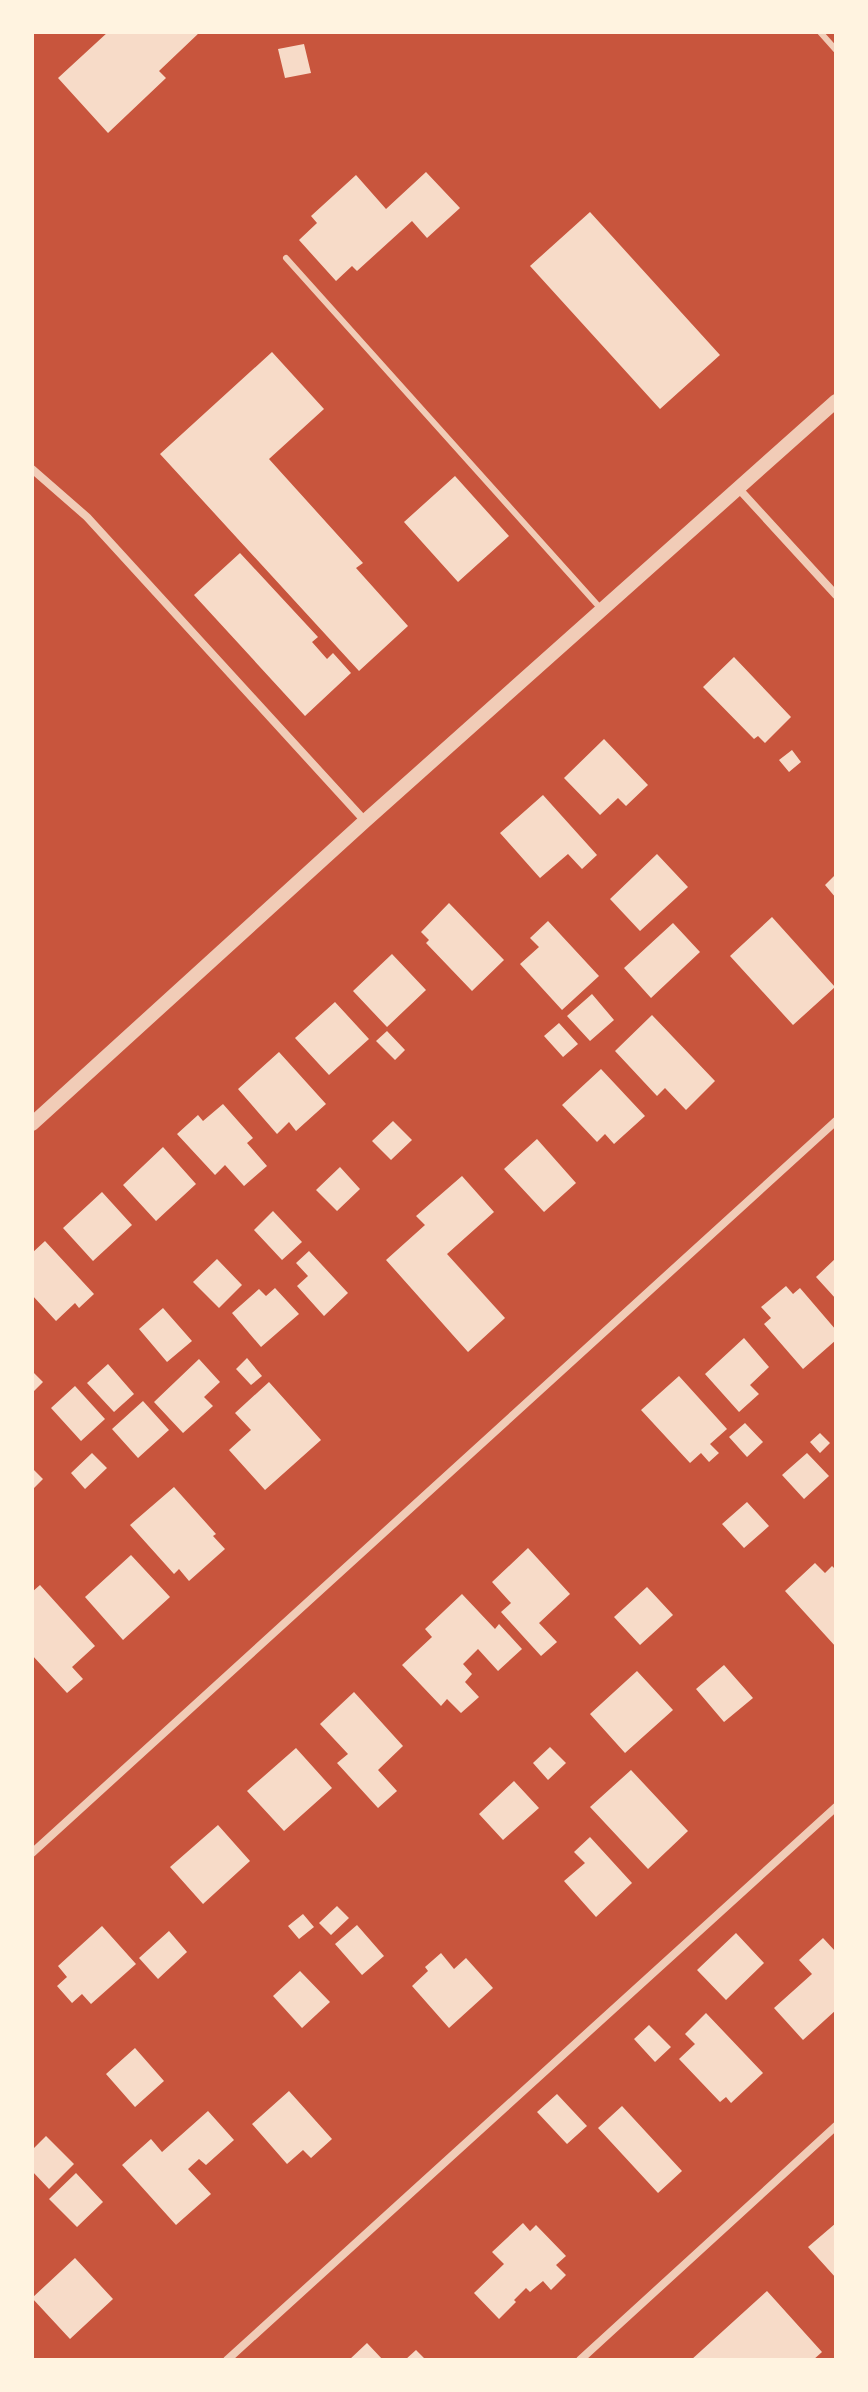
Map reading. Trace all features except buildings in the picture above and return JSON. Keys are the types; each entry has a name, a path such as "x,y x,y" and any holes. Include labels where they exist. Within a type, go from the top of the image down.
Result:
{"street":[{"path":"32,1124 365,821 836,401"},
{"path":"32,469 87,517 365,821"},
{"path":"738,488 836,595"},
{"path":"32,1853 836,1121"},
{"path":"227,2360 836,1807"},
{"path":"580,2360 836,2126"}],"lane":[{"path":"820,32 836,50"},
{"path":"286,258 602,610"}]}
